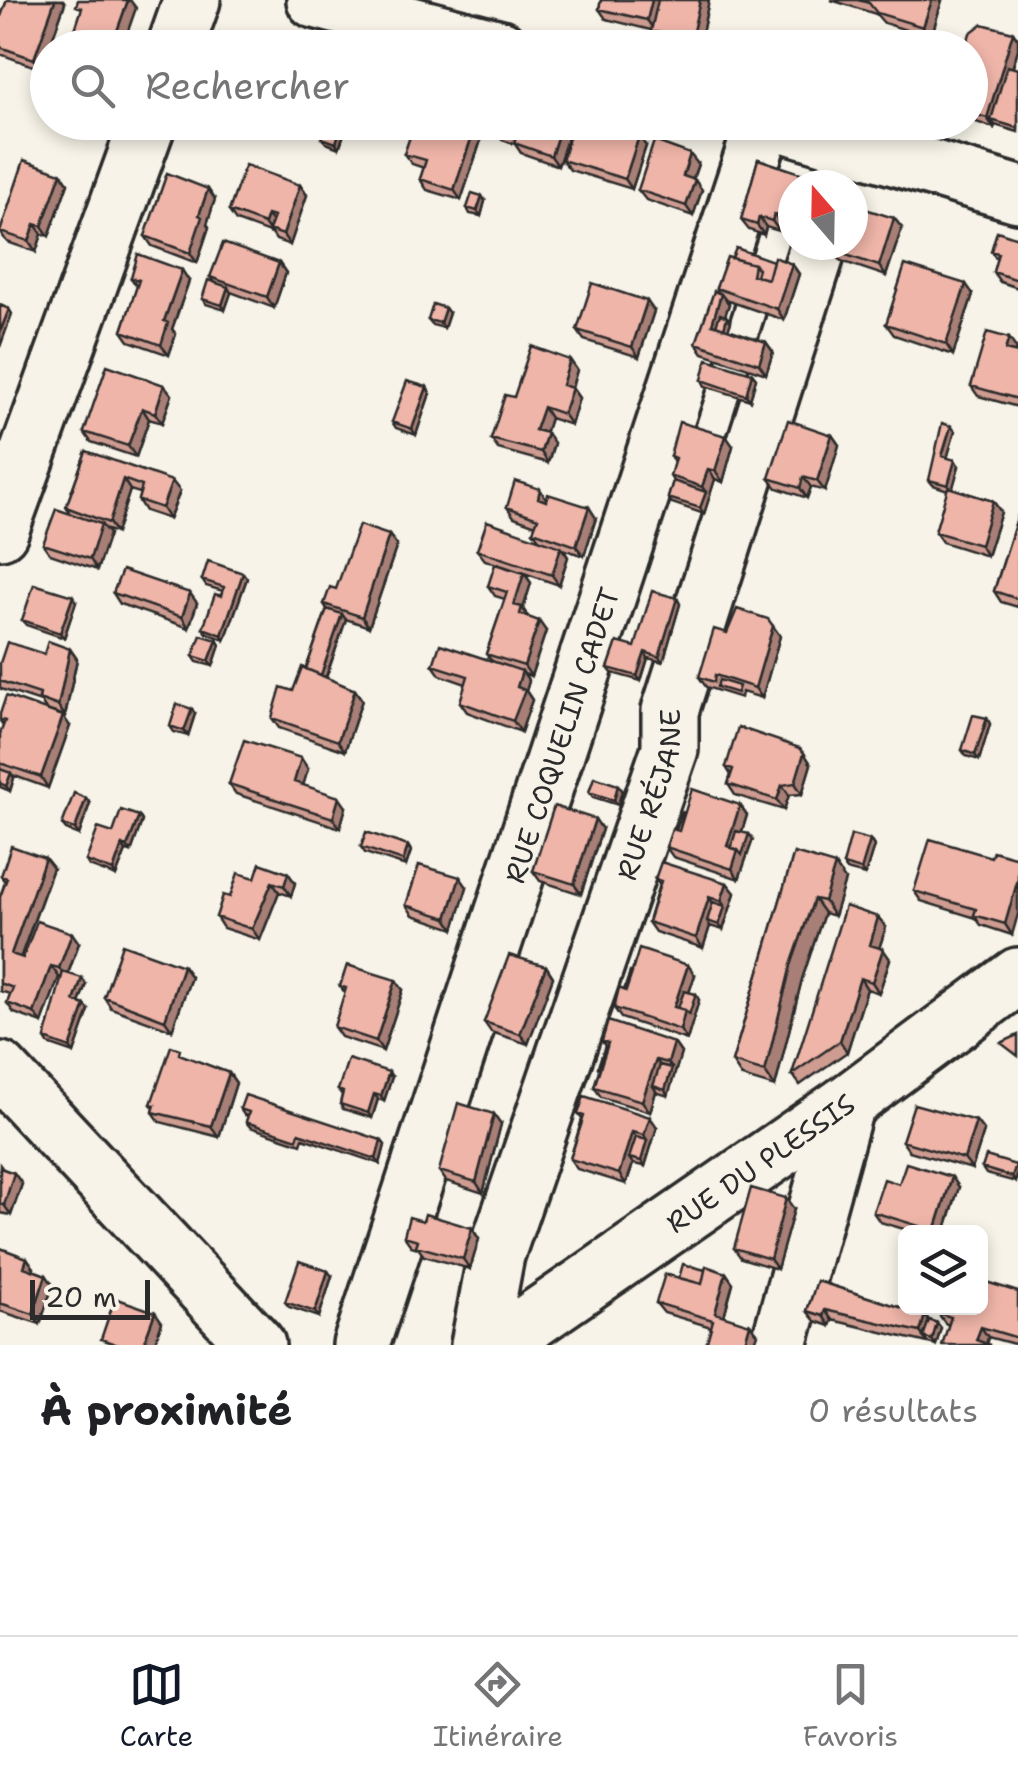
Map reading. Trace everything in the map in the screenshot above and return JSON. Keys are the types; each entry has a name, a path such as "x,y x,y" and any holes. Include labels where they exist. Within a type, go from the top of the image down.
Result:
{"street":[{"path":"181,30 192,0"},
{"path":"315,0 472,28"},
{"path":"0,530 141,140"},
{"name":"RUE COQUELIN CADET","path":"361,1345 758,140"},
{"path":"805,140 845,165 1018,194"},
{"name":"RUE RÉJANE","path":"479,1345 496,1255 670,748 670,711 814,260"},
{"name":"RUE DU PLESSIS","path":"497,1345 846,1104 1018,976"},
{"path":"0,1070 257,1345"},
{"path":"779,1345 846,1104"}],"building":[{"path":"7,0 55,0 44,30 30,30 30,58 0,47 0,19"},
{"path":"78,0 128,0 117,30 75,30 82,8 76,6"},
{"path":"601,0 652,0 647,20 599,9"},
{"path":"658,0 700,0 693,30 651,30"},
{"path":"858,0 932,0 923,27 877,13 869,3"},
{"path":"982,24 1013,32 988,115 988,30 974,30"},
{"path":"1007,66 1018,69 1018,128 991,120"},
{"path":"409,140 471,140 454,190 420,179 426,160 404,154"},
{"path":"515,140 556,140 551,156 514,143"},
{"path":"568,140 638,140 625,179 562,160"},
{"path":"654,141 690,154 683,176 695,180 686,206 638,190"},
{"path":"758,159 791,170 778,170 778,215 774,214 772,221 759,217 757,225 741,220"},
{"path":"24,160 61,173 42,226 35,224 29,241 0,232"},
{"path":"245,165 300,185 283,235 269,230 274,217 267,215 264,224 229,211"},
{"path":"167,173 208,189 190,253 145,236"},
{"path":"472,193 482,196 477,211 467,208"},
{"path":"868,210 894,218 879,266 861,260 868,260"},
{"path":"997,231 1018,238 1018,280 993,272 998,253 991,251"},
{"path":"223,243 279,263 267,297 210,277"},
{"path":"736,248 773,261 768,279 756,276 758,269 754,264 732,258"},
{"path":"138,254 182,270 164,321 168,323 161,345 122,331 139,280 131,278"},
{"path":"727,257 754,264 752,275 768,279 774,257 792,264 777,309 716,288"},
{"path":"905,265 966,284 946,344 886,324"},
{"path":"208,280 228,287 222,305 202,299"},
{"path":"592,283 647,301 632,347 577,330"},
{"path":"714,291 721,294 712,324 766,342 759,364 696,343"},
{"path":"433,304 445,308 440,323 428,320"},
{"path":"0,305 9,309 0,332"},
{"path":"720,314 727,317 724,328 716,325"},
{"path":"987,332 1009,338 1005,350 1018,353 1018,399 971,386"},
{"path":"531,346 570,360 562,385 572,388 563,414 543,407 535,430 547,433 541,452 491,439 505,395 514,397"},
{"path":"707,359 752,373 746,395 702,380"},
{"path":"107,365 164,385 155,413 142,408 128,446 84,432"},
{"path":"407,381 427,387 412,429 392,422"},
{"path":"788,420 832,435 817,481 803,477 800,488 769,478"},
{"path":"679,422 726,436 715,471 708,469 702,487 670,476 675,458 670,456"},
{"path":"942,423 951,426 942,456 955,460 948,485 929,480"},
{"path":"86,451 172,481 162,508 138,500 142,486 123,479 109,523 66,507"},
{"path":"515,481 540,489 538,498 546,501 548,494 589,507 576,546 533,531 538,518 507,507"},
{"path":"673,481 706,492 700,508 668,498"},
{"path":"948,487 993,501 980,545 935,532"},
{"path":"56,509 101,524 90,559 43,544"},
{"path":"1018,515 1018,599 994,591"},
{"path":"487,521 561,547 552,575 477,550"},
{"path":"359,525 389,535 362,617 324,604 330,587 336,589"},
{"path":"208,561 243,573 222,635 203,628 215,594 222,596 224,587 202,580"},
{"path":"495,564 524,573 514,605 522,607 520,614 539,621 524,666 486,654 507,592 488,586"},
{"path":"122,570 190,593 182,617 113,593"},
{"path":"34,584 73,596 60,633 22,620"},
{"path":"652,591 677,598 659,657 645,652 637,676 608,668 617,642 635,647"},
{"path":"327,609 342,614 321,675 306,669"},
{"path":"737,609 768,619 773,626 755,688 715,675 714,682 699,677 714,629 727,633"},
{"path":"201,635 217,640 209,661 193,656"},
{"path":"48,641 70,649 58,706 39,699 40,694 0,681 0,663 7,642 44,654"},
{"path":"440,644 522,671 517,687 525,690 513,721 460,702 468,676 433,665"},
{"path":"302,667 355,690 338,741 272,718 281,687 293,691"},
{"path":"719,680 739,686 737,693 717,687"},
{"path":"6,696 63,716 41,777 0,763 0,734 5,721 0,714"},
{"path":"177,704 192,709 184,731 170,726"},
{"path":"973,715 987,718 975,755 962,750"},
{"path":"738,727 800,748 804,753 795,783 782,785 777,800 728,784 733,769 726,767"},
{"path":"244,740 301,758 294,782 339,797 333,818 229,784"},
{"path":"0,769 11,773 6,786 0,783"},
{"path":"594,777 618,785 614,800 589,792"},
{"path":"692,789 740,805 727,846 738,850 732,869 666,847 672,829 679,831"},
{"path":"74,793 86,798 75,829 62,825"},
{"path":"554,806 595,819 574,884 533,871"},
{"path":"121,810 139,816 113,871 86,861 98,828 113,833"},
{"path":"736,831 749,834 742,855 731,848"},
{"path":"366,832 408,846 403,861 361,847"},
{"path":"851,835 870,840 861,870 843,865"},
{"path":"930,839 991,857 993,851 1018,858 1018,879 1005,924 974,915 976,909 914,891"},
{"path":"11,846 45,858 11,954 23,958 37,921 72,933 59,968 51,966 34,1013 7,1003 13,988 0,983 0,897 7,878 1,876"},
{"path":"794,853 835,865 824,901 814,899 791,965 765,1072 732,1062"},
{"path":"661,862 727,883 721,901 709,897 696,938 648,922 661,881 655,879"},
{"path":"260,863 288,873 284,886 272,882 252,929 216,917 223,895 230,897 238,873 255,878"},
{"path":"419,865 460,877 447,918 406,905"},
{"path":"713,902 725,906 719,925 707,921"},
{"path":"845,906 878,917 870,945 883,949 872,982 860,978 840,1041 792,1074"},
{"path":"122,944 183,966 165,1020 104,997"},
{"path":"639,949 688,965 674,1007 685,1010 680,1030 614,1008 619,988 626,991"},
{"path":"509,955 546,966 520,1034 484,1022"},
{"path":"347,965 396,980 376,1041 334,1027 346,988 340,986"},
{"path":"63,972 82,978 74,1001 85,1005 70,1048 45,1039"},
{"path":"684,991 696,994 689,1015 678,1008"},
{"path":"608,1021 674,1043 668,1063 656,1060 642,1101 594,1087 608,1043 602,1041"},
{"path":"1018,1035 1018,1056 1001,1043"},
{"path":"171,1046 180,1049 179,1054 229,1073 211,1126 153,1112 155,1105 151,1104"},
{"path":"348,1059 389,1072 381,1096 374,1094 368,1113 340,1104 343,1092 338,1090"},
{"path":"660,1065 672,1068 665,1090 653,1086"},
{"path":"245,1095 381,1140 376,1159 299,1133 297,1139 246,1122 249,1112 240,1109"},
{"path":"584,1096 650,1117 644,1135 632,1132 619,1174 570,1159 584,1116 578,1114"},
{"path":"458,1103 494,1114 476,1182 439,1171"},
{"path":"914,1104 976,1121 964,1159 902,1141"},
{"path":"636,1137 647,1140 641,1161 629,1158"},
{"path":"986,1156 1016,1165 1012,1177 982,1168"},
{"path":"906,1163 952,1177 937,1225 915,1225 873,1212 884,1179 899,1184"},
{"path":"0,1168 14,1173 4,1205 0,1204"},
{"path":"751,1188 786,1198 770,1259 734,1248"},
{"path":"425,1214 472,1228 463,1259 416,1246 418,1240 404,1236 409,1217 423,1221"},
{"path":"0,1248 27,1258 24,1267 46,1275 33,1314 0,1303"},
{"path":"299,1261 328,1271 315,1312 285,1302"},
{"path":"683,1264 705,1270 702,1284 679,1278"},
{"path":"706,1266 726,1273 715,1313 750,1324 744,1345 706,1345 713,1320 656,1303 665,1274 702,1284"},
{"path":"817,1281 898,1306 898,1315 925,1315 920,1332 825,1310 823,1316 807,1311"},
{"path":"988,1283 1018,1292 1018,1338 981,1327 976,1340 990,1345 942,1345 951,1317 944,1315 988,1315"},
{"path":"115,1298 155,1312 143,1345 118,1345 101,1339"},
{"path":"929,1320 937,1323 932,1340 923,1337"}]}
